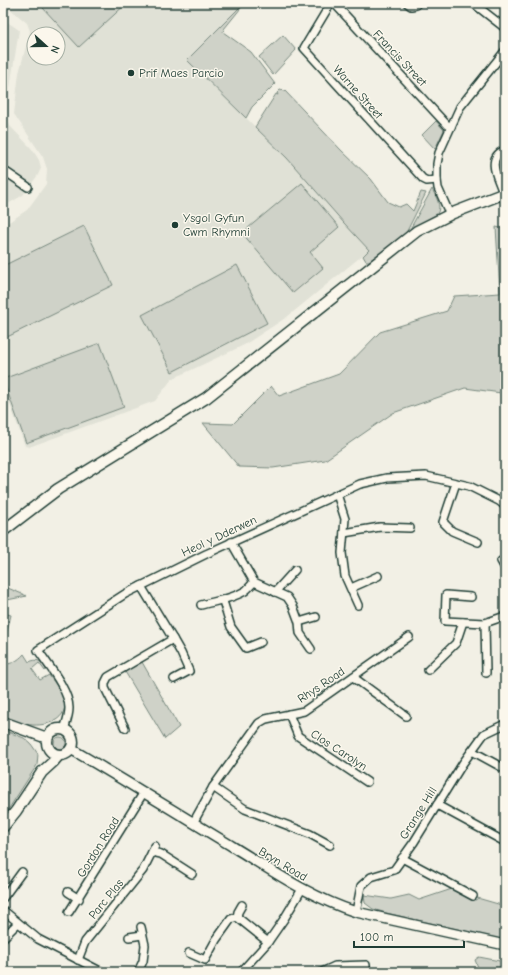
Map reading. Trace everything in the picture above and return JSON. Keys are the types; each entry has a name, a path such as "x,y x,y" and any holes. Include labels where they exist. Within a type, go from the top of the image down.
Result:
{"main road":[{"path":"3,531 58,489 206,398 417,231 450,215 504,193"},
{"path":"3,722 47,743 54,754 58,756"},
{"path":"3,827 21,805 42,772 58,756 66,754 71,749 71,735 64,730 55,730 51,732 47,743 42,772"}],"street":[{"name":"Francis Street","path":"333,3 447,125 451,127"},
{"name":"Warne Street","path":"333,3 304,48 423,179 427,181 437,180"},
{"path":"407,3 411,6 416,5"},
{"path":"473,3 505,28"},
{"path":"450,215 438,188 437,164 439,153 460,107 505,51"},
{"path":"504,193 493,162 499,152 505,150"},
{"path":"3,170 28,187"},
{"name":"Heol y Dderwen","path":"64,730 68,718 69,708 66,694 38,650 125,594 231,542 360,484 388,478 426,476 469,486 499,501 505,506"},
{"path":"456,483 443,522 452,531 478,542"},
{"path":"337,494 345,519 342,553 345,576 358,605"},
{"path":"344,533 380,527 410,528"},
{"path":"231,542 254,582 287,597 293,606 299,622 300,633 311,649"},
{"path":"275,592 295,570"},
{"path":"350,588 378,576"},
{"path":"201,604 213,601 223,601 246,591 254,582"},
{"path":"141,586 173,639 189,671 174,679"},
{"path":"471,597 446,595 445,621 485,623 505,616"},
{"path":"223,601 231,627 246,648 261,642"},
{"path":"299,622 316,617"},
{"path":"428,670 456,643 463,622"},
{"path":"485,623 486,673"},
{"name":"Rhys Road","path":"193,823 213,787 259,723 266,719 304,711 409,637"},
{"path":"125,728 105,688 105,683 108,677 173,639"},
{"path":"353,677 406,716"},
{"name":"Clos Carolyn","path":"289,714 298,736 367,782"},
{"name":"Grange Hill","path":"356,912 361,886 371,877 394,870 462,763 484,734 505,724"},
{"name":"Bryn Road","path":"71,749 302,889 338,906 356,912 505,945"},
{"path":"472,751 505,769"},
{"path":"213,787 245,809 310,834 330,845"},
{"name":"Gordon Road","path":"69,912 144,792"},
{"path":"436,806 505,842"},
{"name":"Parc Plas","path":"78,960 85,942 143,870 153,849 192,874"},
{"path":"402,858 473,896"},
{"path":"3,898 22,872"},
{"path":"241,972 268,942 284,920 302,889"},
{"path":"68,892 78,899"},
{"path":"237,917 242,905"},
{"path":"3,910 38,940 101,972"},
{"path":"237,917 268,942"},
{"path":"189,953 204,960 231,919 237,917"},
{"path":"3,938 18,923"},
{"path":"138,972 143,961 145,945 141,927"},
{"path":"129,937 142,935"},
{"path":"322,972 335,966 366,965 366,972"}],"shaded area":[{"name":"Ysgol Gyfun Cwm Rhymni","path":"3,3 242,3 242,5 187,60 287,158 369,250 287,317 244,345 172,379 155,401 29,447 25,446 8,399 5,397 3,398 3,226 27,210 46,184 47,169 43,157 14,114 19,73 26,46 26,66 66,66 66,26 28,26 27,23"},
{"path":"48,3 127,3 79,47 66,33 66,26 60,26 43,8"},
{"path":"242,3 245,3 223,32 251,52 275,84 252,107 246,118 187,60 242,5"},
{"path":"3,19 19,30 6,113 10,126 32,149 39,160 41,168 38,175 23,195 3,207"},
{"path":"283,35 296,50 273,75 259,57"},
{"path":"280,90 285,91 371,179 388,202 399,207 406,204 413,211 421,192 426,193 405,235 369,261 366,261 363,256 369,250 287,158 255,127"},
{"path":"436,121 444,130 435,149 422,135"},
{"path":"302,183 339,227 310,252 323,268 293,293 242,233"},
{"path":"432,189 439,205 437,214 409,231"},
{"path":"84,226 113,285 3,339 3,266"},
{"path":"496,227 505,229 505,393 465,388 393,413 325,460 273,468 239,467 203,423 233,424 271,386 279,396 339,374 380,332 447,311 454,296 500,293"},
{"path":"237,265 267,323 172,372 142,315"},
{"path":"100,343 124,407 26,443 3,379"},
{"path":"3,586 27,596 7,600 3,603"},
{"path":"3,613 11,615 7,631 3,634"},
{"path":"24,654 29,662 37,660 42,664 46,669 45,671 39,663 32,669 40,680 49,675 65,700 63,713 56,720 50,723 36,725 23,724 3,716 3,665 14,662"},
{"path":"142,662 179,727 165,739 124,670"},
{"path":"3,730 24,738 31,744 38,754 37,765 3,816"},
{"path":"60,737 64,739 66,743 64,747 60,749 56,747 54,743 56,739"},
{"path":"455,888 467,895 505,906 505,940 373,909 365,903 364,895 391,899 409,895 419,900"},
{"path":"479,957 505,962 505,972 480,972 475,960"}],"place":[{"name":"Prif Maes Parcio","path":"131,73"},
{"name":"Ysgol Gyfun Cwm Rhymni","path":"175,225"}]}
